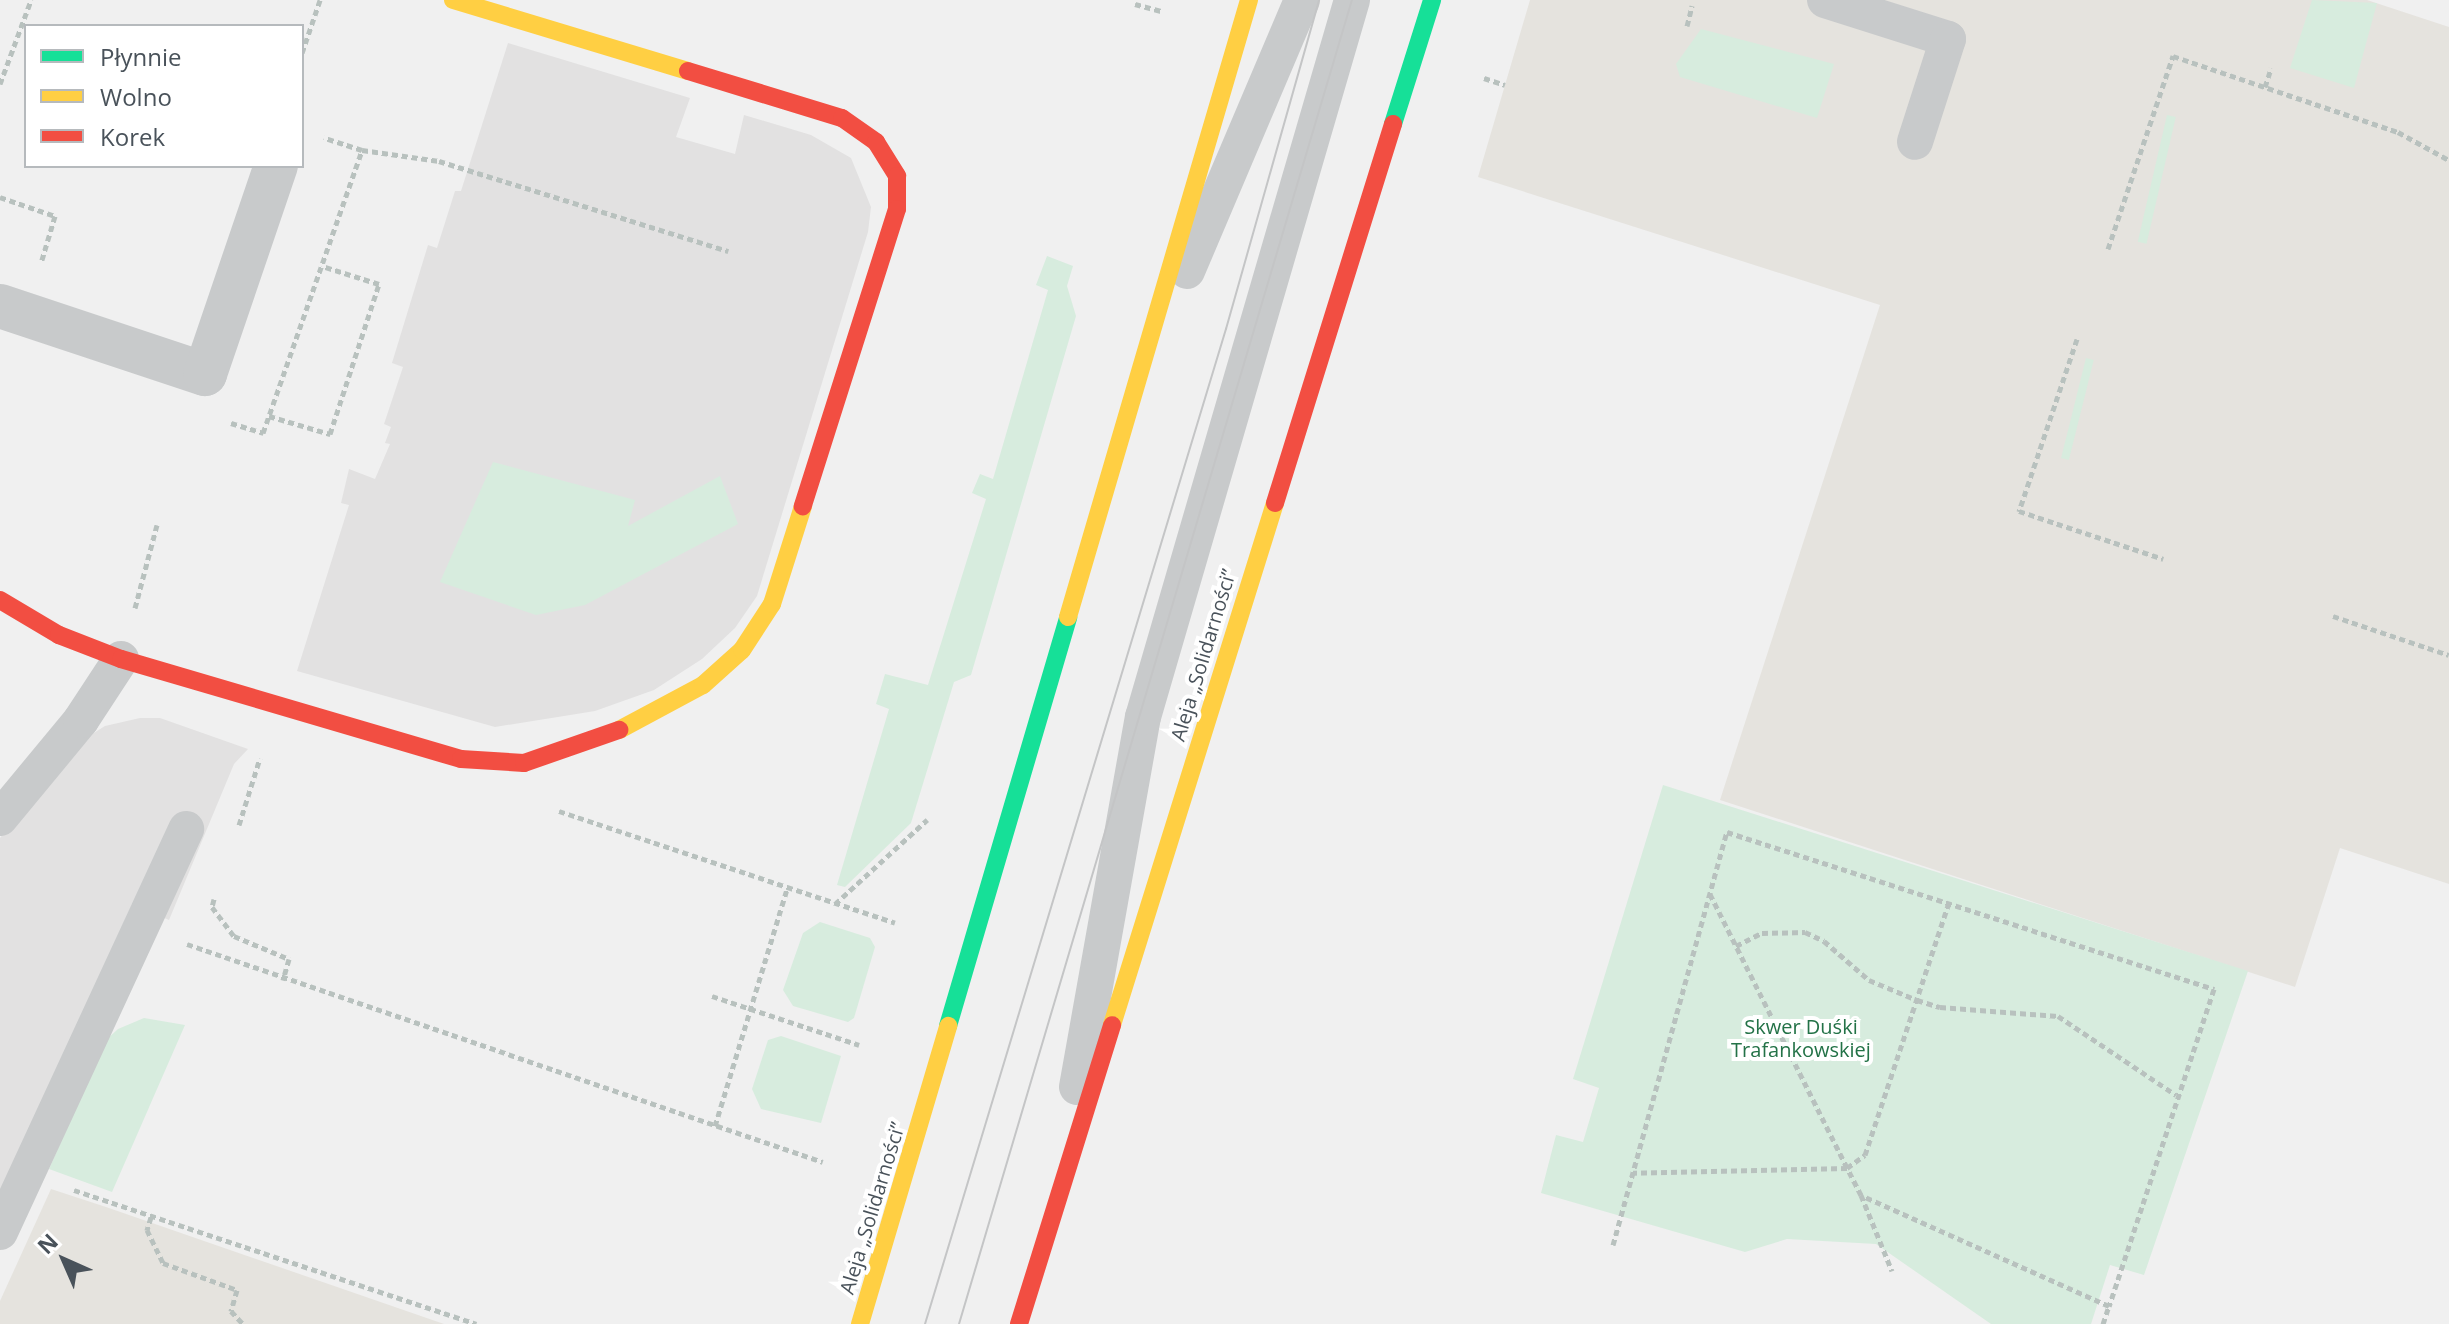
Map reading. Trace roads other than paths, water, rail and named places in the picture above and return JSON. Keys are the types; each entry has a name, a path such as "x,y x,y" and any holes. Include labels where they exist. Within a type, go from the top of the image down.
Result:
{"main road":[{"path":"0,600 59,635 121,659 461,759 524,763 619,730 703,685 742,650 772,604 897,209 897,176 876,142 842,118 453,0"},
{"name":"Aleja „Solidarności”","path":"860,1324 1144,369 1249,0"},
{"name":"Aleja „Solidarności”","path":"1019,1324 1432,0"}],"street":[{"path":"13,311 205,374 275,168"}],"lane":[{"path":"1144,369 1302,0"},
{"path":"1063,1176 1143,717 1352,0"},
{"path":"1825,0 1948,39 1915,142"},
{"path":"0,818 66,740 121,659"},
{"path":"0,1232 186,829"}],"tram line":[{"path":"925,1324 1226,329 1319,0"},
{"path":"959,1324 1352,0"}],"park label":[{"name":"Skwer Duśki Trafankowskiej","path":"1801,1038"}]}
